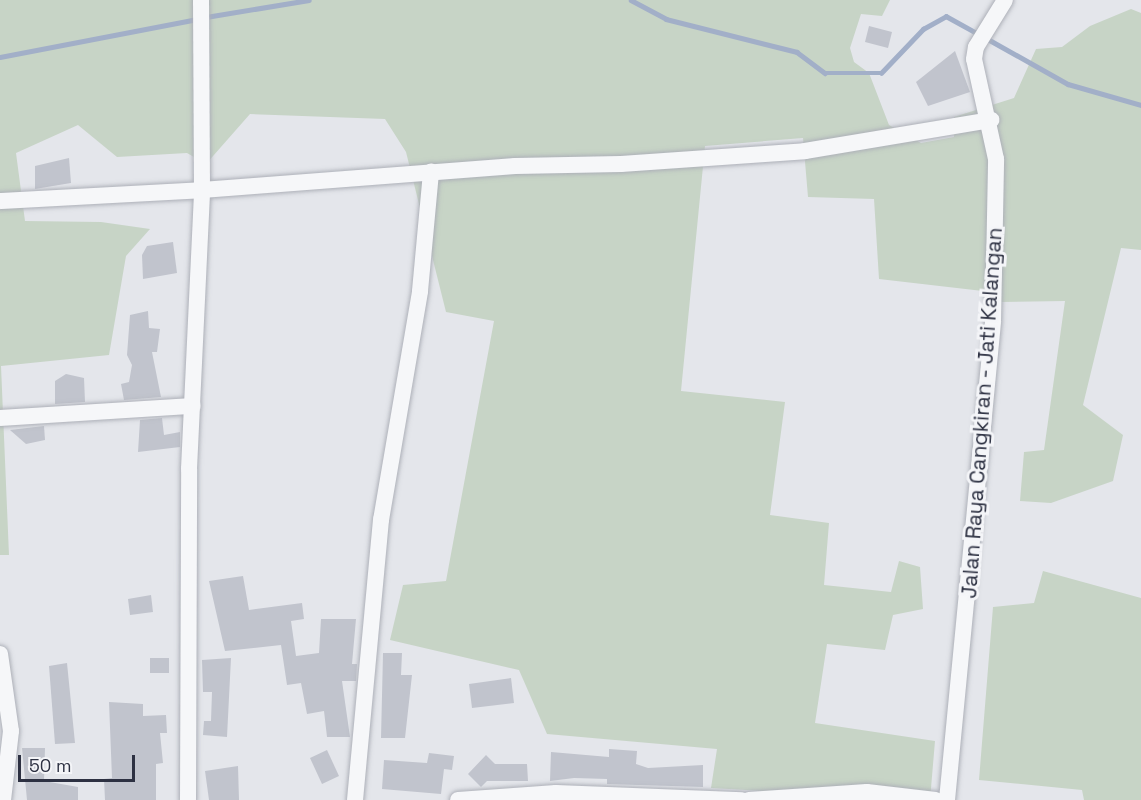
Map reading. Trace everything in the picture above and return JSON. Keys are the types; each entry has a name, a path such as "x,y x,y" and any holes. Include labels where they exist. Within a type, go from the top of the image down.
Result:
{"street":[{"path":"188,800 193,406 202,190 204,57 201,0"},
{"name":"Jalan Raya Cangkiran - Jati Kalangan","path":"947,800 993,321 996,159 991,120 976,83 976,46 1005,0"},
{"path":"0,201 202,190 430,172 805,151 991,120"},
{"path":"355,800 381,520 420,291 430,172"},
{"path":"0,418 193,406"},
{"path":"0,654 11,731 3,800"},
{"path":"750,800 867,792 936,800"},
{"path":"458,800 556,793 742,800"}],"green space":[{"path":"0,0 890,0 882,16 861,14 850,48 854,62 869,73 889,125 921,143 954,137 954,117 1014,98 1036,49 1062,47 1090,26 1131,9 1141,13 1141,250 1121,248 1083,405 1123,435 1113,481 1051,503 1020,501 1024,452 1044,450 1065,301 1000,302 1000,293 879,279 874,199 808,197 803,138 705,146 681,391 785,402 770,515 829,523 824,585 891,592 899,561 920,567 923,609 893,615 885,650 827,644 815,723 935,741 930,800 711,788 717,749 547,734 519,670 390,640 403,585 446,581 494,321 446,312 406,152 385,119 250,114 206,164 187,153 117,157 78,125 16,153 25,221 101,222 150,229 126,256 109,355 1,366 9,555 0,555"},
{"path":"1043,571 1141,598 1141,800 1084,800 1082,790 979,780 993,607 1034,603"}],"building":[{"path":"869,26 892,32 888,48 865,42"},
{"path":"955,51 970,92 928,106 916,82"},
{"path":"69,158 71,183 35,189 35,166"},
{"path":"173,242 177,273 143,279 142,255 147,246"},
{"path":"148,311 149,328 160,329 157,352 152,352 161,397 124,400 121,384 129,382 132,365 127,355 130,315"},
{"path":"66,374 84,378 85,402 55,404 55,381"},
{"path":"162,418 164,435 180,432 180,447 138,452 140,420"},
{"path":"44,426 45,440 26,444 10,430"},
{"path":"243,576 249,610 302,603 304,619 291,621 296,656 319,653 321,619 356,619 352,664 357,664 356,681 342,681 350,737 327,737 324,711 307,714 301,683 287,685 281,645 225,651 209,581"},
{"path":"151,595 153,612 130,615 128,599"},
{"path":"383,653 402,653 401,675 412,675 405,738 381,738"},
{"path":"150,658 169,658 169,673 150,673"},
{"path":"231,658 227,737 203,735 204,721 211,721 212,692 203,692 202,660"},
{"path":"67,663 75,743 55,744 49,666"},
{"path":"511,678 514,703 472,708 469,684"},
{"path":"109,702 143,704 143,716 166,715 167,733 160,733 163,763 156,764 156,800 105,800 104,779 112,778"},
{"path":"22,748 45,748 44,781 78,787 78,800 27,800"},
{"path":"609,749 637,751 636,764 648,768 703,765 703,787 607,784 607,779 574,778 550,781 551,752 609,757"},
{"path":"327,750 339,776 322,784 310,758"},
{"path":"429,753 454,756 452,770 444,769 441,794 382,789 384,760 427,763"},
{"path":"486,755 495,764 527,764 528,781 487,781 481,787 468,774"},
{"path":"238,766 239,800 209,800 205,771"}],"waterway":[{"path":"206,17 309,0"},
{"path":"631,0 666,19 797,52 825,73 881,73 923,29 946,16 979,34"},
{"path":"0,57 198,19"},
{"path":"986,38 1068,84 1141,105"}]}
